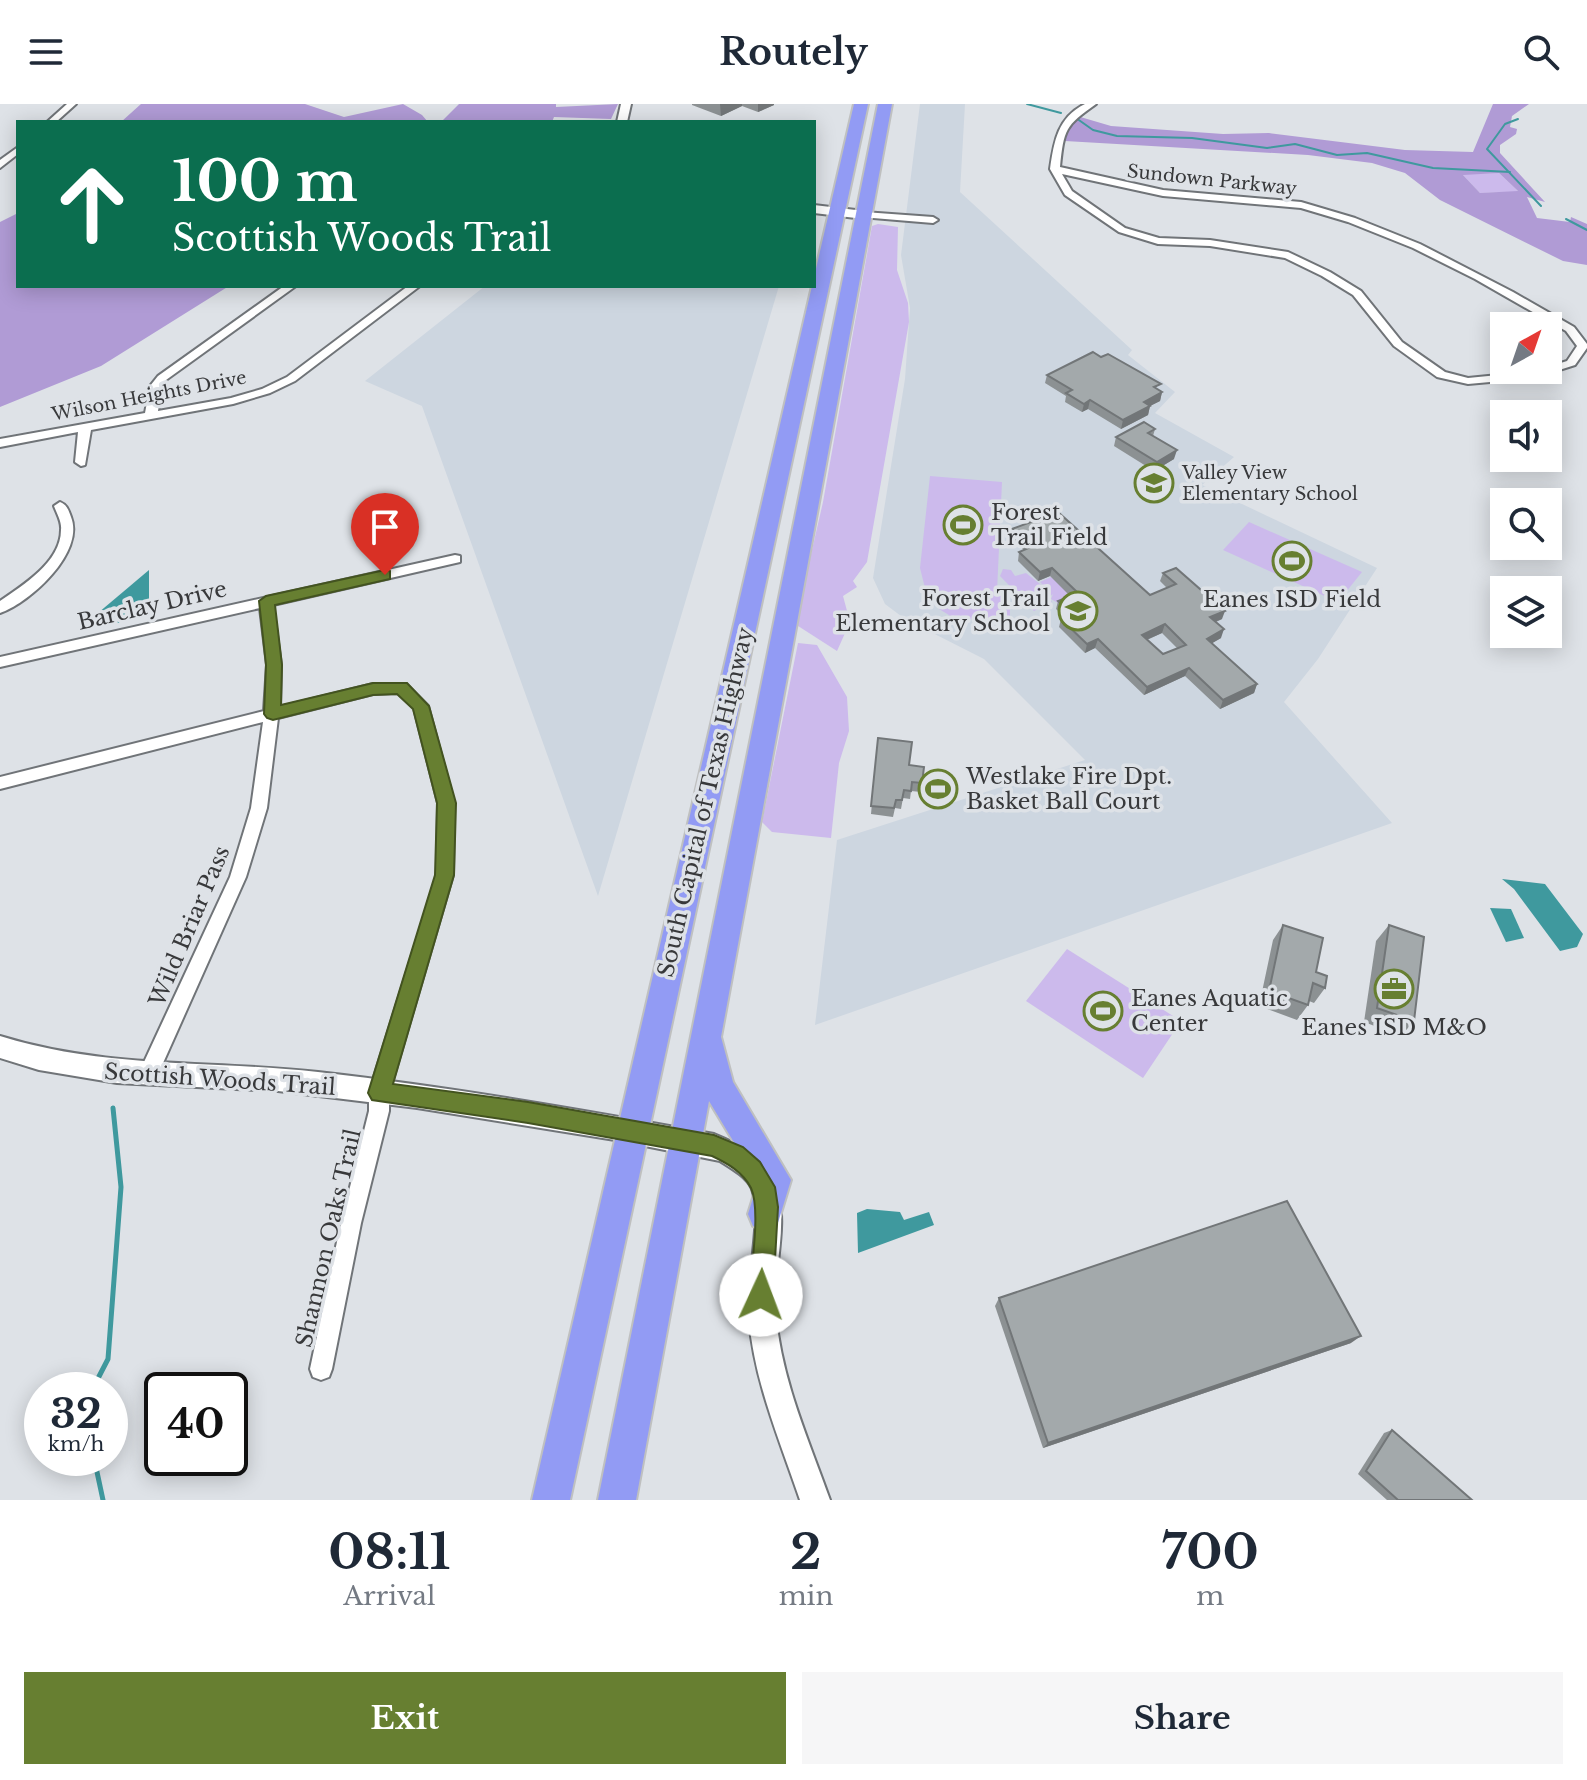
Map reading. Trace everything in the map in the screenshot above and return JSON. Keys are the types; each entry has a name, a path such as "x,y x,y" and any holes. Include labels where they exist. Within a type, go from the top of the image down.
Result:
{"highway":[{"name":"South Capital of Texas Highway","path":"816,286 861,104"},
{"name":"South Capital of Texas Highway","path":"617,1500 707,1034 832,213 885,104"},
{"name":"South Capital of Texas Highway","path":"551,1500 816,288"},
{"path":"707,1034 718,1087 775,1180 765,1214"}],"street":[{"path":"53,120 72,104"},
{"path":"1055,169 1061,128 1082,108 1092,104"},
{"path":"0,165 16,152"},
{"name":"Sundown Parkway","path":"1055,169 1128,188 1181,196 1264,200 1316,209 1435,254 1570,329 1583,346 1571,363 1524,378 1468,381 1441,375 1398,344 1357,293 1326,274 1288,255 1210,243 1158,241 1122,230 1068,193 1055,169"},
{"path":"832,213 933,220"},
{"path":"151,415 156,386 162,378 288,288"},
{"name":"Wilson Heights Drive","path":"0,443 233,401 279,386 412,288"},
{"path":"81,462 85,427"},
{"path":"0,608 37,579 63,546 68,531 60,506"},
{"name":"Barclay Drive","path":"0,662 455,559"},
{"name":"Wild Briar Pass","path":"148,1075 238,877 259,808 273,714 274,665 266,601"},
{"name":"Shannon Oaks Trail","path":"0,783 373,689 401,688 421,706 446,803 445,875 379,1093 379,1111 351,1223 321,1369"},
{"name":"Scottish Woods Trail","path":"1,1050 79,1068 148,1075 316,1083 528,1112 687,1140 724,1150 752,1170 763,1187 762,1316 767,1351 815,1500"}],"shaded area":[{"path":"141,104 305,104 344,117 403,104 426,120 123,120"},
{"path":"459,104 556,104 556,107 618,104 611,119 443,120"},
{"path":"920,104 965,104 960,192 1132,350 1128,355 1175,392 1155,413 1234,457 1202,485 1377,568 1318,659 1284,702 1392,823 815,1025 837,840 1085,760 984,659 905,619 885,604 873,578 905,379 910,308 901,255"},
{"path":"1493,104 1529,104 1512,116 1510,127 1517,129 1516,134 1500,145 1500,153 1545,202 1527,197 1537,218 1570,222 1571,217 1587,224 1587,265 1563,261 1440,200 1405,173 1372,163 1308,155 1065,141 1065,128 1077,116 1111,126 1223,134 1269,133 1405,150 1473,152","holes":["1499,173 1518,191 1480,193 1463,175"]},
{"path":"1499,173 1519,192 1480,193 1462,174"},
{"path":"16,214 16,288 226,288 101,366 0,407 0,222"},
{"path":"872,226 898,227 897,270 908,303 909,322 867,562 853,581 857,587 843,596 850,622 837,651 795,624 823,502"},
{"path":"482,288 778,288 598,896 422,406 365,381"},
{"name":"Forest Trail Field","path":"930,476 1002,482 997,592 1010,598 1010,623 954,618 939,609 940,602 927,596 920,568"},
{"name":"Eanes ISD Field","path":"1249,522 1362,572 1338,602 1223,550"},
{"path":"1003,569 1011,570 1015,576 1026,573 1049,591 1040,582 1051,577 1075,597 1058,603 1051,599 1053,594 1048,598 1052,602 1034,611 1000,576"},
{"path":"798,643 817,645 847,697 849,731 839,763 831,838 772,832 762,822"},
{"name":"Eanes Aquatic Center","path":"1067,949 1181,1021 1143,1078 1026,1001"}],"water":[{"path":"149,570 149,603 111,625 85,624"},
{"path":"1502,879 1545,884 1583,934 1577,947 1560,951 1514,889"},
{"path":"1490,908 1511,909 1524,938 1506,942"},
{"path":"867,1209 900,1212 904,1220 929,1212 934,1225 858,1253 857,1213"}],"building":[{"path":"1093,352 1101,357 1108,354 1161,384 1154,387 1162,392 1144,402 1150,406 1123,420 1090,400 1084,404 1066,393 1072,390 1047,375"},
{"path":"1144,422 1155,429 1148,433 1177,450 1157,462 1116,437"},
{"name":"Forest Trail Elementary School","path":"1058,512 1150,595 1176,584 1163,573 1176,568 1225,611 1210,617 1224,629 1207,639 1257,684 1223,700 1189,668 1147,687 1098,639 1087,644 1061,619 1072,614 1058,601 1078,593 1052,568 1040,572 1019,552 1031,547 1012,529","holes":["1165,624 1186,645 1163,654 1142,635"]},
{"path":"878,738 912,742 909,765 924,767 922,783 912,782 911,791 904,790 902,800 896,800 894,808 871,806"},
{"path":"1283,925 1323,938 1316,972 1327,976 1325,988 1313,983 1308,1005 1269,991"},
{"path":"1389,925 1424,937 1414,1021 1377,1008"},
{"path":"1287,1201 1361,1336 1048,1443 999,1298"},
{"path":"1392,1430 1472,1500 1398,1500 1366,1471"}],"waterway":[{"path":"1027,104 1061,113"},
{"path":"1076,118 1093,130 1117,136 1192,138 1267,148 1295,144 1337,155 1367,153 1433,168 1509,172"},
{"path":"1509,172 1487,149 1505,124 1518,119"},
{"path":"1509,172 1541,206"},
{"path":"1566,219 1587,230"},
{"path":"101,1372 108,1359 121,1187 113,1108"},
{"path":"98,1476 103,1500"}],"place":[{"name":"Valley View Elementary School","path":"1154,483"},
{"name":"Forest Trail Field","path":"963,525"},
{"name":"Eanes ISD Field","path":"1292,561"},
{"name":"Forest Trail Elementary School","path":"1078,611"},
{"name":"Westlake Fire Dpt. Basket Ball Court","path":"938,789"},
{"name":"Eanes ISD M&O","path":"1394,989"},
{"name":"Eanes Aquatic Center","path":"1103,1011"}],"route":[{"path":"385,575 266,601 274,665 273,714 373,689 401,688 421,706 446,803 445,875 379,1093 528,1112 714,1146 735,1155 752,1170 763,1187 766,1207 761,1295"}]}
